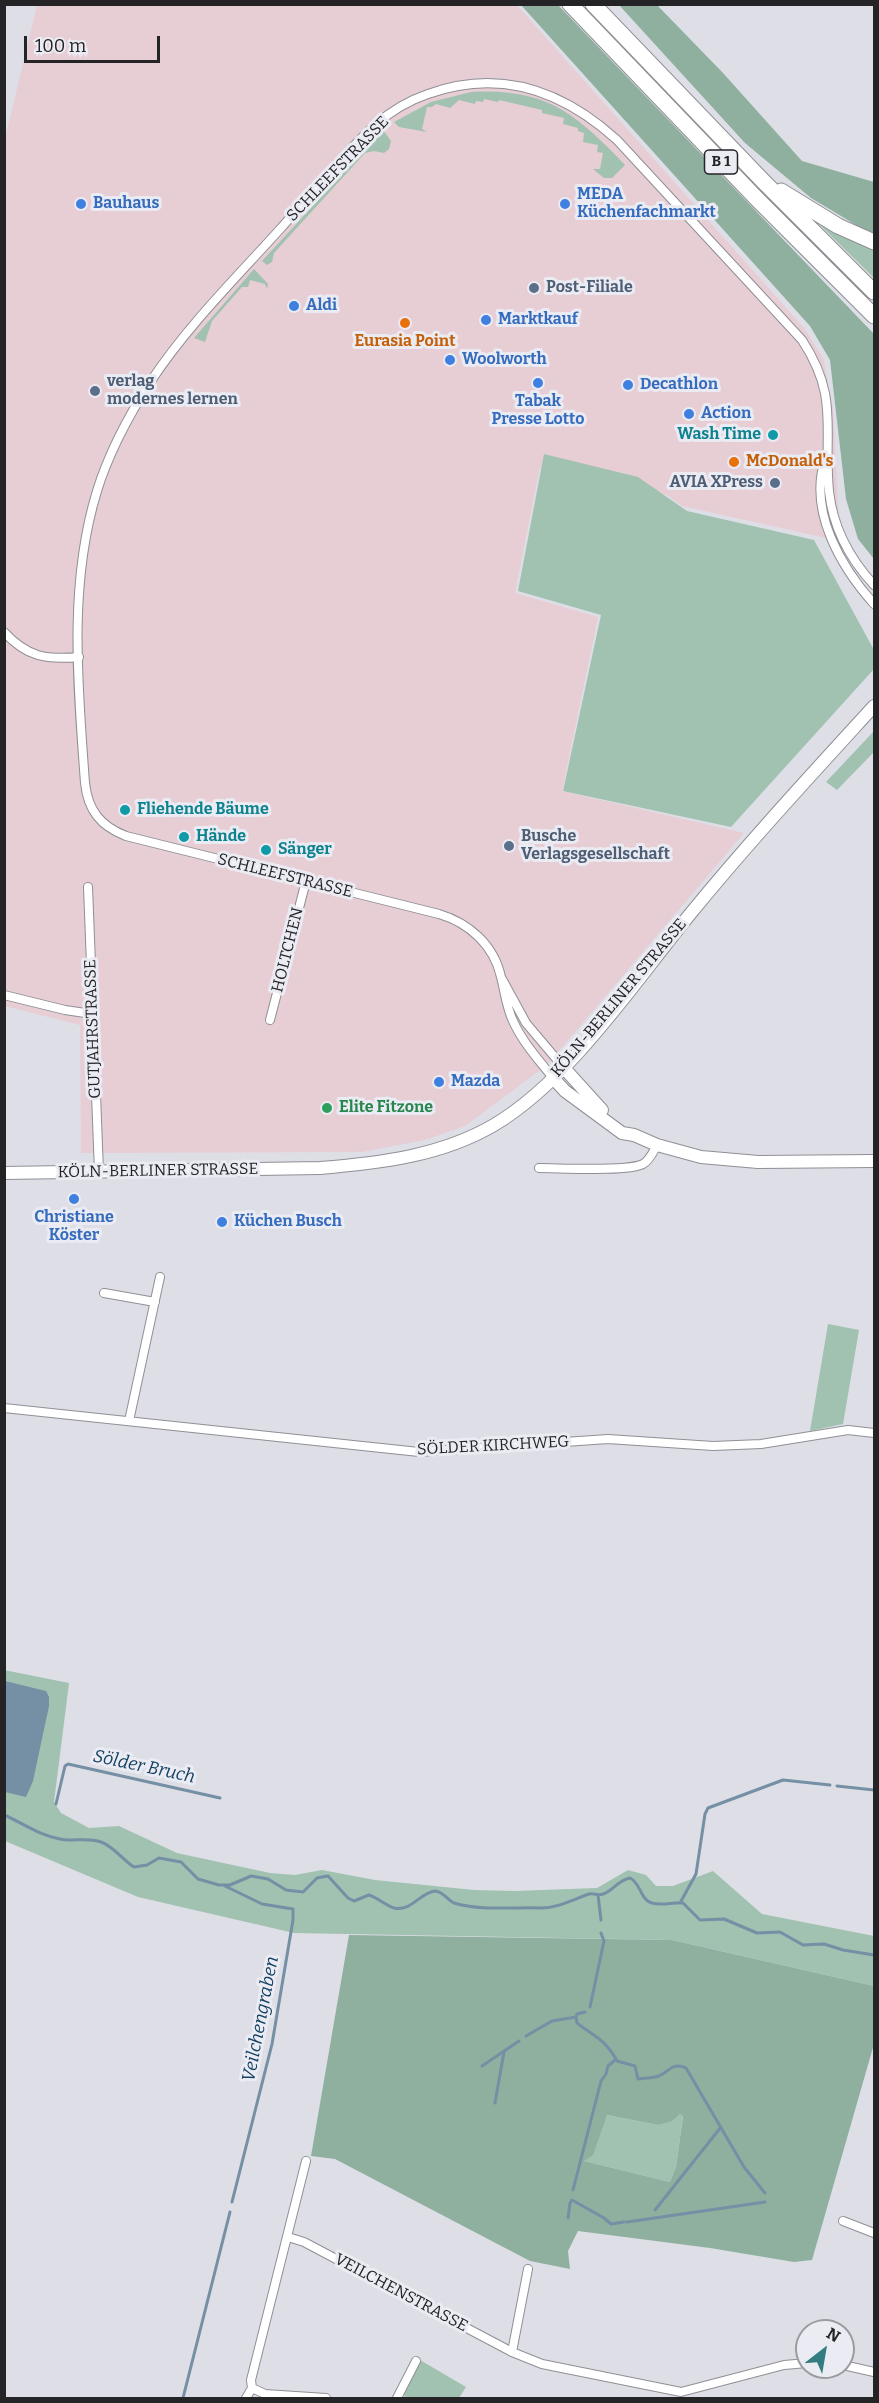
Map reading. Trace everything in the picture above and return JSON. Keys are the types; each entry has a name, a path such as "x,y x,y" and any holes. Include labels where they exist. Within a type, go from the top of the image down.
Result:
{"highway":[{"name":"B 1","path":"570,4 757,199 874,316"},
{"name":"B 1","path":"593,4 763,181 874,292"},
{"path":"763,181 838,226 874,242"}],"main road":[{"name":"KÖLN-BERLINER STRASSE","path":"4,1173 320,1168 372,1164 435,1150 494,1125 528,1101 564,1068 720,878 874,706"},
{"path":"564,1068 595,1104 634,1135"},
{"path":"554,1078 565,1091 621,1133 634,1135 657,1145 701,1158 732,1161 874,1161"}],"street":[{"name":"SCHLEEFSTRASSE","path":"554,1078 518,1031 506,1004 497,963 485,944 469,928 450,917 126,836 110,829 98,820 88,803 86,794 79,657 79,582 91,514 113,448 140,399 166,360 193,327 376,125 399,108 426,94 482,83 518,85 571,105 599,124 617,140 802,340 814,359 826,394 830,430 828,454 830,492 836,523 855,561 874,585"},
{"name":"SCHLEEFSTRASSE","path":"828,454 821,472 821,489 830,533 846,566 874,604"},
{"path":"4,632 19,647 31,653 52,658 79,657"},
{"name":"HOLTCHEN","path":"270,1020 306,881"},
{"name":"GUTJAHRSTRASSE","path":"88,887 99,1172"},
{"name":"SCHLEEFSTRASSE","path":"502,979 526,1023 564,1068"},
{"path":"4,995 92,1014"},
{"path":"539,1168 642,1165 649,1160 657,1145"},
{"path":"129,1421 160,1277"},
{"path":"105,1293 155,1302"},
{"name":"SÖLDER KIRCHWEG","path":"4,1408 419,1452 608,1439 713,1446 761,1444 848,1430 874,1433"},
{"path":"246,2398 252,2388 251,2380 306,2161"},
{"path":"843,2221 874,2233"},
{"name":"VEILCHENSTRASSE","path":"288,2237 304,2241 512,2352 542,2364 680,2395"},
{"path":"512,2352 528,2269"},
{"path":"397,2398 416,2361"},
{"path":"680,2395 784,2365 795,2364"},
{"path":"855,2368 874,2372"},
{"path":"252,2388 265,2394 326,2398"}],"shaded area":[{"path":"37,5 517,5 804,328 823,358 833,409 840,541 682,506 667,495 540,467 515,593 598,617 562,791 744,833 547,1065 465,1126 425,1140 362,1152 81,1153 80,1025 5,1006 4,143"}],"green space":[{"path":"521,5 558,5 874,334 874,559 858,539 846,499 830,360 810,326"},
{"path":"619,5 657,5 723,73 802,161 874,182 874,234 811,198 745,143"},
{"path":"471,92 520,94 558,108 591,131 625,165 612,178 604,178 593,169 600,169 603,153 597,152 598,145 583,142 584,133 578,131 578,128 563,124 564,118 542,113 542,110 499,100 498,102 484,99 483,102 476,101 475,104 459,100 450,108 436,104 427,107 422,129 427,132 399,127 394,122 431,102"},
{"path":"383,130 391,141 389,149 384,153 374,151 365,153 274,253 272,262 267,265 262,261"},
{"path":"815,220 874,247 874,278"},
{"path":"254,269 268,284 267,289 265,284 250,280 248,287 242,287 212,321 205,342 194,338"},
{"path":"544,454 638,477 687,511 814,540 874,650 874,669 731,827 563,791 601,615 518,591"},
{"path":"874,731 874,752 837,790 826,782"},
{"path":"828,1324 859,1330 843,1424 810,1431"},
{"path":"4,1670 69,1683 54,1802 61,1813 89,1828 119,1826 177,1853 270,1873 295,1875 322,1870 375,1880 474,1890 597,1888 628,1870 646,1875 656,1886 673,1886 713,1871 762,1914 874,1936 874,1986 672,1940 294,1933 138,1897 5,1841"},
{"path":"349,1935 672,1940 874,1986 874,2044 812,2260 794,2262 710,2248 578,2231 568,2251 570,2269 530,2261 335,2159 311,2156","holes":["680,2114 683,2116 676,2167 670,2182 584,2161 593,2155 607,2115 658,2125 672,2121"]},
{"path":"680,2114 683,2115 676,2167 670,2182 584,2161 607,2115 658,2125"},
{"path":"420,2360 466,2387 459,2398 405,2398 403,2390"}],"water":[{"path":"5,1681 46,1691 49,1697 33,1781 26,1797 5,1792"}],"waterway":[{"name":"Sölder Bruch","path":"56,1804 65,1766 68,1764 220,1798"},
{"path":"680,1903 696,1874 705,1814 708,1808 783,1780 830,1785"},
{"path":"837,1786 874,1790"},
{"path":"4,1815 52,1837 101,1842 134,1867 147,1865 159,1858 181,1862 198,1879 219,1885 230,1885 251,1876 268,1879 286,1890 303,1892 317,1878 328,1876 348,1898 354,1901 369,1895 394,1908 411,1905 435,1891 440,1892 454,1903 475,1907 547,1908 589,1894 603,1894 630,1878 634,1880 648,1901 660,1904 683,1903 700,1920 724,1919 757,1933 780,1932 803,1945 824,1944 874,1955"},
{"name":"Veilchengraben","path":"225,1886 262,1904 293,1909 272,2044 232,2202"},
{"path":"598,1895 601,1920"},
{"path":"590,2007 604,1941 601,1933"},
{"path":"585,2012 577,2014 577,2023 604,2043 617,2061 635,2066 638,2079 659,2076 677,2066 686,2068 744,2167 765,2193"},
{"path":"526,2036 552,2021 576,2017"},
{"path":"482,2066 519,2041"},
{"path":"495,2103 504,2052"},
{"path":"573,2190 601,2081 608,2066 616,2059"},
{"path":"655,2210 721,2127"},
{"path":"568,2218 572,2200 611,2224 624,2222"},
{"path":"627,2222 765,2202"},
{"name":"Veilchengraben","path":"183,2398 230,2212"}],"place":[{"name":"Bauhaus","path":"81,204"},
{"name":"MEDA Küchenfachmarkt","path":"565,204"},
{"name":"Post-Filiale","path":"534,288"},
{"name":"Aldi","path":"294,306"},
{"name":"Marktkauf","path":"486,320"},
{"name":"Eurasia Point","path":"405,323"},
{"name":"Woolworth","path":"450,360"},
{"name":"Tabak Presse Lotto","path":"538,383"},
{"name":"Decathlon","path":"628,385"},
{"name":"verlag modernes lernen","path":"95,391"},
{"name":"Action","path":"689,414"},
{"name":"Wash Time","path":"773,435"},
{"name":"McDonald's","path":"734,462"},
{"name":"AVIA XPress","path":"775,483"},
{"name":"Fliehende Bäume","path":"125,810"},
{"name":"Hände","path":"184,837"},
{"name":"Busche Verlagsgesellschaft","path":"509,846"},
{"name":"Sänger","path":"266,850"},
{"name":"Mazda","path":"439,1082"},
{"name":"Elite Fitzone","path":"327,1108"},
{"name":"Christiane Köster","path":"74,1199"},
{"name":"Küchen Busch","path":"222,1222"}]}
